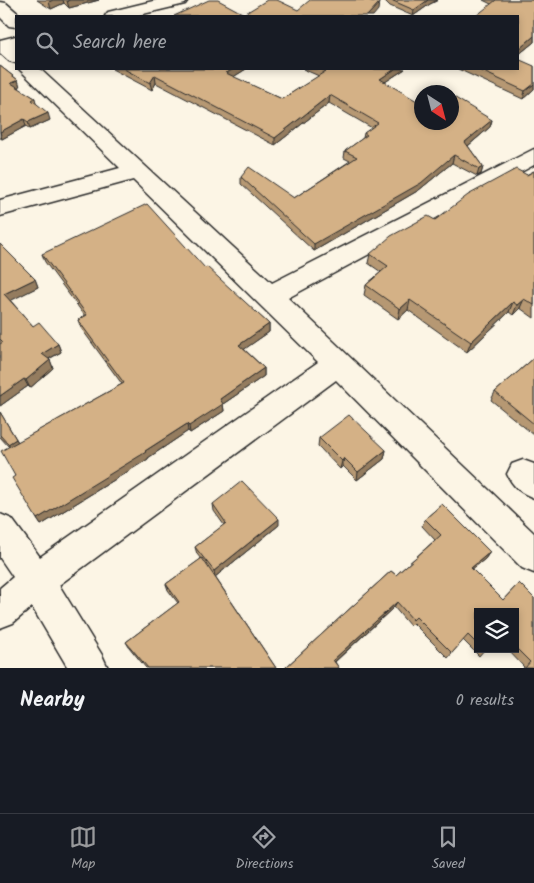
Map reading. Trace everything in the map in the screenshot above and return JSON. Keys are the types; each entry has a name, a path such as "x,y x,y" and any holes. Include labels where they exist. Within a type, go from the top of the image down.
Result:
{"street":[{"path":"118,15 179,0"},
{"path":"0,7 15,21"},
{"path":"30,70 269,296 534,556"},
{"path":"269,296 529,164"},
{"path":"0,208 139,171"},
{"path":"0,610 36,581 337,364"},
{"path":"0,530 36,581 89,668"}],"building":[{"path":"209,0 218,0 244,14 267,0 277,0 298,10 310,0 367,0 379,3 368,15 176,15"},
{"path":"391,0 428,0 414,10"},
{"path":"496,0 534,0 534,36 519,49 519,15 477,15"},
{"path":"519,59 534,66 534,84 525,91 479,70 519,70"},
{"path":"0,66 18,80 11,83 35,98 32,100 48,113 28,122 24,119 0,132"},
{"path":"126,70 232,70 226,73 282,99 326,71 323,70 394,70 380,79 414,99 414,130 459,130 459,100 492,120 465,142 483,167 479,169 454,155 421,183 314,244 241,177 249,167 294,198 357,157 345,151 367,135 364,133 378,123 330,95 275,138 155,75 150,83"},
{"path":"516,169 527,175 534,171 534,305 524,299 517,305 513,302 471,342 410,300 400,309 366,285 388,266 370,254 391,236 428,216 435,220 468,195"},
{"path":"147,204 205,268 207,267 269,324 239,345 264,368 220,399 223,404 189,426 187,424 146,452 37,519 12,478 15,476 1,451 124,383 78,320 87,315 42,254"},
{"path":"0,244 35,279 4,294 33,326 39,322 58,344 42,354 50,360 26,380 24,379 0,396 0,344 3,342 0,339"},
{"path":"534,358 534,424 495,392"},
{"path":"0,412 16,439 8,444 0,435"},
{"path":"349,415 386,450 358,472 344,458 342,461 319,438"},
{"path":"242,481 279,519 214,571 195,547 226,523 213,504"},
{"path":"442,504 490,552 471,568 503,600 519,583 534,598 534,668 525,668 530,662 519,651 519,608 474,608 474,641 468,635 452,653 416,617 413,620 397,602 333,660 339,668 285,668 391,571 396,575 441,535 425,519"},
{"path":"202,558 276,668 148,668 126,642 179,602 166,584"}]}
